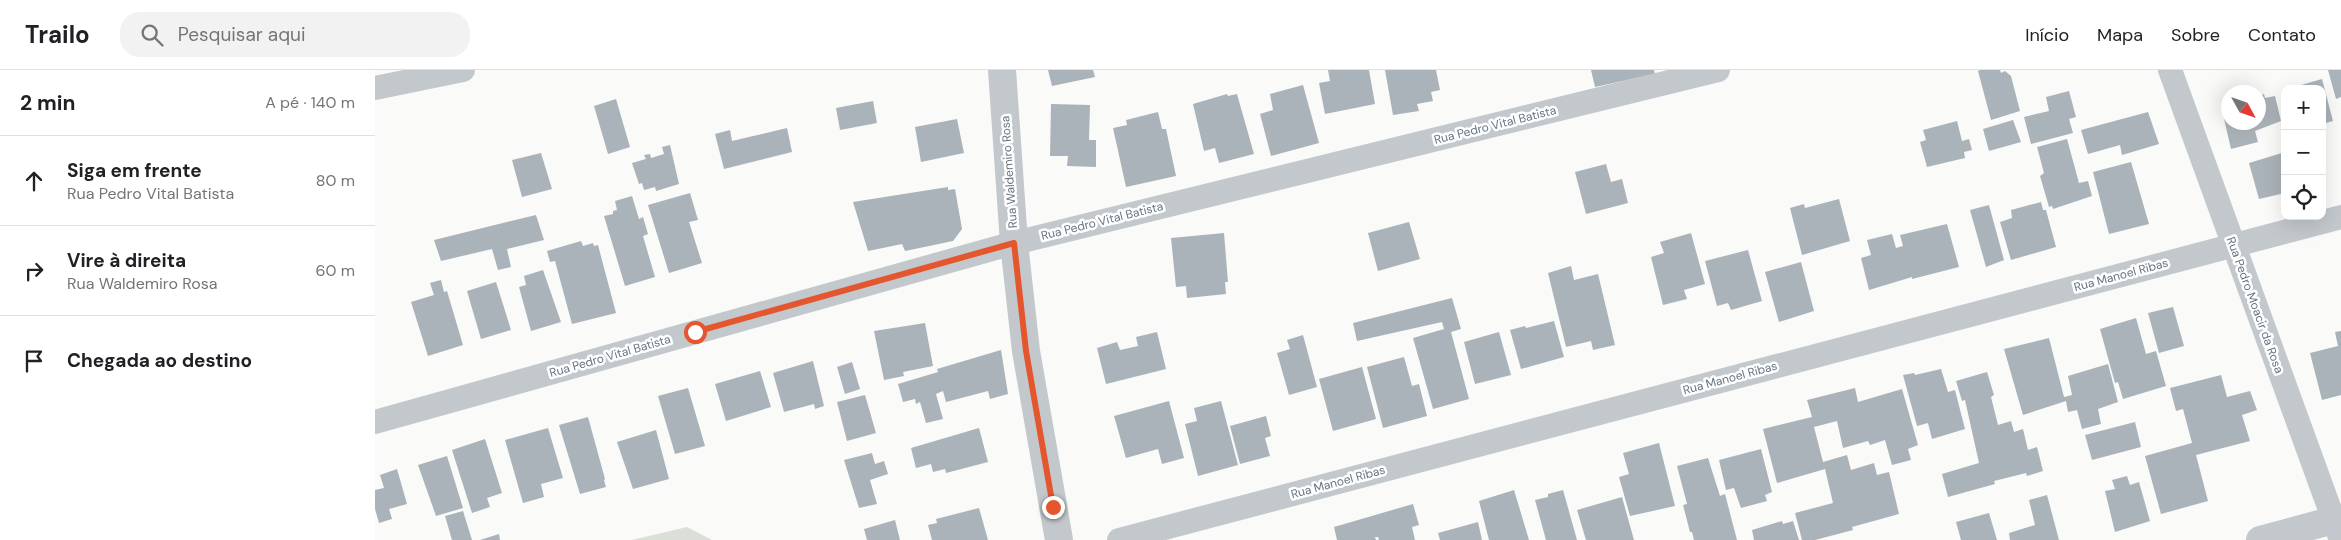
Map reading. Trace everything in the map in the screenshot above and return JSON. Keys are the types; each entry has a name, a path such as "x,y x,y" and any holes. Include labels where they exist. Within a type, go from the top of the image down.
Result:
{"street":[{"path":"375,88 463,70"},
{"name":"Rua Waldemiro Rosa","path":"1002,70 1014,243 1026,351 1059,540"},
{"name":"Rua Pedro Vital Batista","path":"375,422 1014,243 1718,70"},
{"name":"Rua Pedro Moacir da Rosa","path":"2170,70 2233,246 2339,526"},
{"name":"Rua Manoel Ribas","path":"1119,540 2341,217"},
{"path":"2260,540 2339,526"}],"shaded area":[{"path":"687,527 712,540 632,540"}],"building":[{"path":"1048,70 1093,70 1095,77 1052,86"},
{"path":"1328,70 1369,70 1375,104 1325,114 1319,83 1330,81"},
{"path":"1385,70 1436,70 1440,90 1431,92 1433,101 1417,104 1419,111 1393,115"},
{"path":"1591,70 1654,70 1655,74 1595,87"},
{"path":"2000,70 2001,73 2005,71 2011,76 2020,111 1991,120 1978,71"},
{"path":"2328,70 2341,70 2341,97 2336,99"},
{"path":"2322,79 2324,85 2301,85"},
{"path":"1303,85 1319,143 1271,156 1260,114 1273,110 1270,94"},
{"path":"2069,91 2076,117 2069,119 2073,133 2031,144 2024,117 2049,111 2046,97"},
{"path":"1227,94 1228,96 1237,94 1254,154 1219,163 1215,148 1204,151 1193,104"},
{"path":"2326,94 2333,121 2326,123"},
{"path":"2275,96 2281,121 2266,127 2266,98"},
{"path":"616,99 630,147 608,154 594,106"},
{"path":"873,101 877,123 840,130 836,108"},
{"path":"1051,104 1090,105 1089,140 1096,140 1096,167 1067,166 1068,156 1050,156"},
{"path":"1158,112 1162,129 1166,129 1176,176 1126,187 1113,128 1127,125 1126,120"},
{"path":"2148,112 2159,144 2122,155 2120,145 2088,154 2081,130"},
{"path":"957,119 964,153 921,162 915,127"},
{"path":"2013,120 2021,142 1989,151 1983,129"},
{"path":"1957,121 1962,141 1969,139 1972,150 1964,152 1965,158 1927,167 1920,142 1926,140 1923,130"},
{"path":"787,128 792,152 724,169 715,134 730,130 732,141"},
{"path":"2227,130 2258,130 2255,131 2258,142 2231,149"},
{"path":"2067,139 2079,183 2088,181 2092,196 2053,209 2052,206 2049,207 2040,176 2044,173 2037,147"},
{"path":"670,145 679,184 656,191 655,187 644,190 642,183 639,184 632,163 646,159 644,155 650,154 651,158 664,154 662,147"},
{"path":"541,153 552,189 522,197 512,160"},
{"path":"2281,153 2281,194 2259,199 2249,163"},
{"path":"2131,162 2149,224 2109,234 2093,172"},
{"path":"1606,164 1611,182 1622,179 1628,203 1586,214 1575,172"},
{"path":"948,187 948,190 955,189 962,229 953,241 905,251 902,244 868,251 853,202"},
{"path":"690,193 698,220 689,222 702,263 669,273 648,205"},
{"path":"632,196 639,219 643,217 648,234 643,236 655,277 625,286 604,216 613,214 613,211 617,210 615,201"},
{"path":"1839,199 1850,241 1802,255 1790,208 1804,204 1805,208"},
{"path":"2041,202 2043,210 2046,210 2056,247 2011,260 2000,222 2012,218 2011,210"},
{"path":"1989,205 2004,260 1986,267 1970,210"},
{"path":"536,215 544,240 507,249 511,267 498,270 492,249 441,261 434,240"},
{"path":"1409,222 1420,259 1378,271 1368,233"},
{"path":"1947,224 1959,267 1912,279 1912,277 1869,290 1861,258 1871,255 1867,240 1892,234 1896,248 1903,246 1900,235"},
{"path":"1224,233 1228,282 1225,282 1226,294 1187,298 1186,286 1176,287 1171,238"},
{"path":"1691,233 1705,284 1684,290 1687,299 1663,305 1651,257 1664,253 1660,242"},
{"path":"581,241 583,246 593,243 594,246 598,245 616,313 572,324 555,261 550,262 547,251"},
{"path":"1748,250 1762,301 1731,310 1728,303 1717,306 1705,261"},
{"path":"1801,262 1814,311 1779,322 1765,272"},
{"path":"1571,266 1574,280 1598,274 1615,345 1593,350 1591,341 1566,347 1548,273"},
{"path":"543,270 561,322 531,331 519,287 526,285 524,276"},
{"path":"441,280 444,292 447,291 463,345 428,356 411,302 434,295 430,283"},
{"path":"496,282 511,330 481,339 467,291"},
{"path":"1452,298 1461,329 1451,332 1469,399 1433,409 1413,338 1444,329 1442,322 1357,341 1353,323"},
{"path":"2173,307 2184,346 2159,353 2148,313"},
{"path":"2136,318 2146,354 2156,351 2166,386 2123,399 2118,382 2115,383 2100,329"},
{"path":"1554,321 1564,357 1521,369 1510,330"},
{"path":"925,323 933,366 903,372 904,376 884,380 874,331"},
{"path":"2341,331 2341,395 2322,400 2310,353 2338,346 2335,332"},
{"path":"1157,332 1166,369 1106,384 1097,348 1117,342 1120,350 1138,346 1136,337"},
{"path":"1499,332 1511,375 1475,384 1464,342"},
{"path":"1303,335 1317,387 1289,395 1277,353 1290,349 1287,340"},
{"path":"2049,338 2064,397 2072,395 2068,376 2108,364 2118,402 2098,409 2101,424 2082,429 2077,410 2068,412 2066,401 2023,415 2004,349"},
{"path":"1001,350 1008,394 990,399 988,391 946,402 943,391 936,394 943,419 926,423 920,402 916,404 915,399 903,402 898,384 938,372 937,369"},
{"path":"1404,357 1412,386 1419,384 1427,416 1383,428 1367,367"},
{"path":"813,361 824,406 815,409 814,404 784,412 773,373"},
{"path":"852,362 860,389 845,394 837,367"},
{"path":"1362,367 1376,419 1333,431 1319,379"},
{"path":"1941,369 1948,392 1955,390 1965,429 1932,439 1928,423 1917,426 1903,375 1914,373 1915,375"},
{"path":"760,371 771,407 726,421 715,384"},
{"path":"1987,372 1994,395 1991,397 1998,425 2011,421 2014,432 2023,429 2028,450 2037,447 2043,471 2027,476 2026,473 1994,481 1995,484 1948,497 1942,474 1979,463 1965,400 1962,401 1956,381"},
{"path":"2221,375 2227,397 2250,391 2257,410 2242,415 2250,441 2196,455 2208,501 2161,514 2145,456 2192,443 2183,409 2176,411 2170,388"},
{"path":"688,388 705,446 675,454 658,396"},
{"path":"1855,388 1858,402 1902,389 1918,445 1908,449 1911,460 1892,465 1885,440 1870,445 1868,441 1843,448 1837,421 1814,427 1823,462 1847,455 1851,470 1874,463 1877,475 1889,472 1899,514 1852,527 1853,530 1815,540 1802,540 1795,513 1833,503 1825,469 1777,483 1763,429 1812,417 1807,400"},
{"path":"865,395 876,433 847,441 837,402"},
{"path":"1169,401 1184,458 1162,464 1158,449 1126,458 1114,416"},
{"path":"1221,401 1238,465 1198,476 1185,424 1197,421 1194,408"},
{"path":"1266,416 1271,436 1265,438 1270,456 1240,464 1230,426"},
{"path":"588,417 606,487 580,494 559,425"},
{"path":"2135,422 2141,447 2092,460 2085,435"},
{"path":"548,428 563,478 541,484 544,497 523,503 505,440"},
{"path":"979,428 988,462 946,473 945,469 933,472 931,464 916,468 911,448"},
{"path":"656,430 669,479 633,489 617,442"},
{"path":"485,439 502,493 487,498 490,507 472,513 452,450"},
{"path":"1659,443 1675,506 1630,516 1619,477 1629,474 1623,453"},
{"path":"1761,449 1772,492 1765,495 1767,501 1741,508 1734,488 1726,490 1719,460"},
{"path":"872,453 875,464 884,461 888,474 870,480 877,504 859,508 844,460"},
{"path":"447,456 463,508 436,516 418,465"},
{"path":"1708,458 1720,496 1725,494 1737,540 1694,540 1692,532 1690,532 1683,505 1687,504 1677,466"},
{"path":"397,469 407,504 389,509 392,519 379,523 375,509 375,490 384,488 380,475"},
{"path":"2127,476 2130,485 2139,482 2150,521 2115,532 2105,491 2115,489 2112,480"},
{"path":"1514,490 1529,540 1489,540 1479,501"},
{"path":"1563,490 1577,540 1546,540 1535,500 1548,497 1548,494"},
{"path":"2047,495 2059,540 2010,540 2009,533 2035,525 2029,500"},
{"path":"1622,497 1634,540 1586,540 1577,510"},
{"path":"1413,504 1419,525 1412,527 1415,540 1379,540 1378,537 1375,537 1376,540 1337,540 1334,527"},
{"path":"979,508 988,540 932,540 928,525 937,523 936,519"},
{"path":"463,511 472,540 452,540 445,516"},
{"path":"1989,513 1997,540 1961,540 1956,522"},
{"path":"895,520 900,540 867,540 864,529"},
{"path":"1782,521 1783,524 1793,521 1799,540 1754,540 1752,530"},
{"path":"1478,522 1482,540 1440,540 1438,533"},
{"path":"499,534 500,540 480,540"}],"route":[{"path":"695,332 1014,243 1026,351 1053,507"}]}
